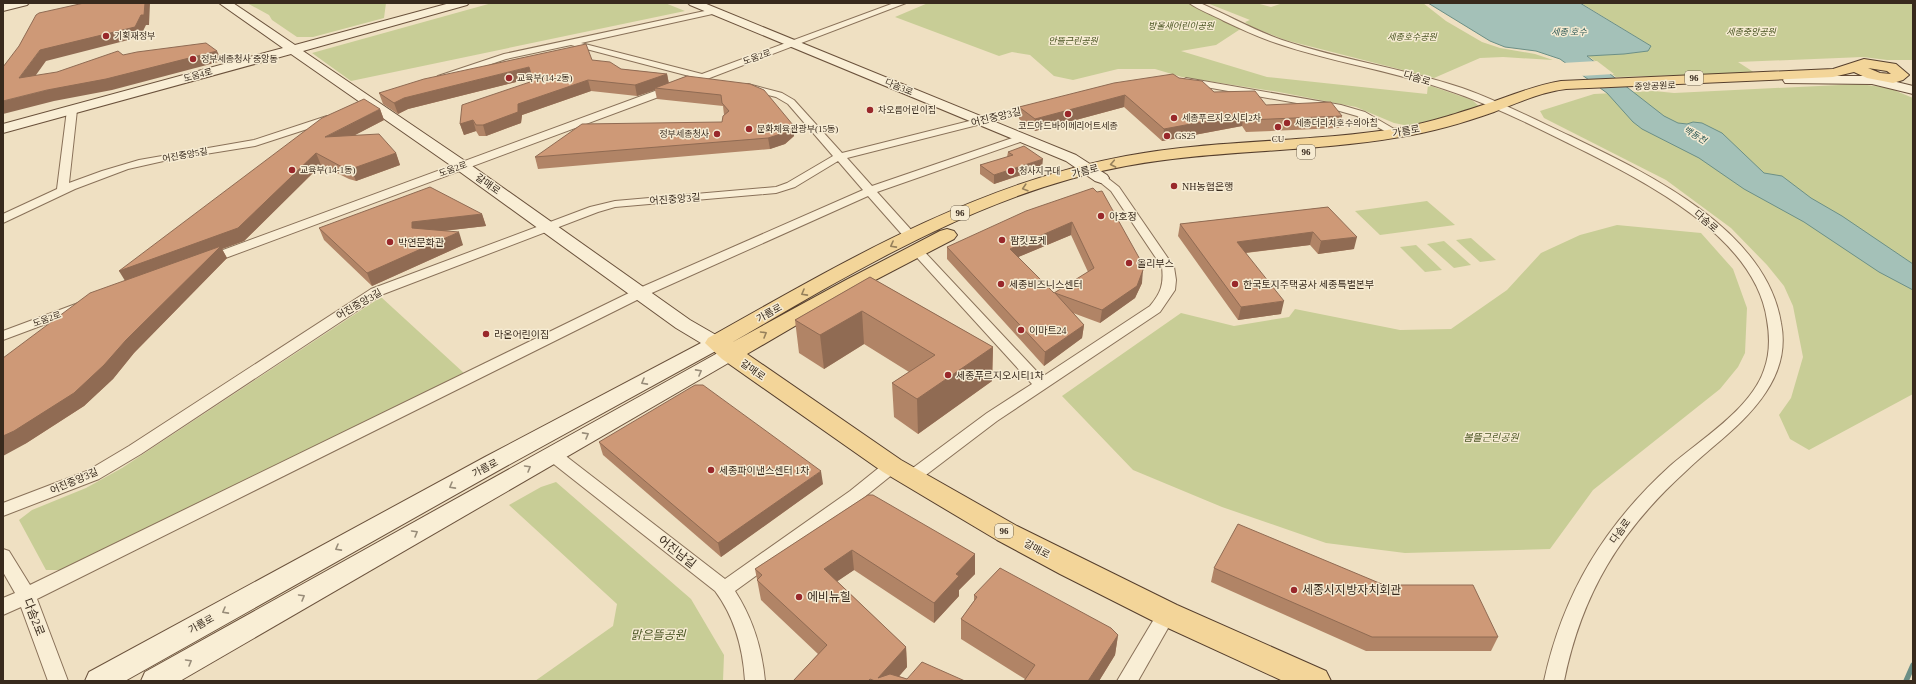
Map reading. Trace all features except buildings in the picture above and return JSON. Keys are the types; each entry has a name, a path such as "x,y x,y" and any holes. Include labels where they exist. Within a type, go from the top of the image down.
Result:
{"main road":[{"name":"중앙공원로","path":"1633,84 1873,70"},
{"name":"중앙공원로","path":"1502,109 1593,85 1790,80 1873,70"},
{"name":"96","path":"1873,70 1898,78 1909,72"},
{"name":"가름로","path":"723,349 913,243 1000,210 1076,185 1095,174 1126,162 1202,151 1332,142 1396,134 1466,116 1502,109"},
{"name":"가름로","path":"1095,174 1398,142 1477,122 1502,109"},
{"name":"갈매로","path":"723,349 902,471 1007,533 1167,614 1314,681"}],"street":[{"path":"5,7 23,3"},
{"name":"갈매로","path":"225,3 291,50 379,101 462,166 548,226 640,294 683,324 723,349"},
{"name":"도움4로","path":"3,129 463,3"},
{"name":"다솜3로","path":"694,3 1071,158 1095,174"},
{"name":"도움2로","path":"197,263 902,3"},
{"name":"다솜로","path":"1192,3 1279,42 1424,80 1460,91 1532,121 1644,177 1697,212 1745,258 1759,278 1768,298 1775,320 1776,346 1771,370 1746,409 1645,499 1617,533 1593,572 1579,599 1558,654 1554,681"},
{"path":"434,81 482,63 714,11"},
{"path":"572,43 719,80"},
{"path":"1873,70 1913,90"},
{"path":"1174,80 1337,107 1360,114 1396,134"},
{"path":"1790,80 1872,80 1886,82 1913,90"},
{"path":"741,86 787,98 913,243 1041,385"},
{"path":"358,109 379,101"},
{"name":"어진중앙3길","path":"3,510 93,475 135,450 376,292 594,209 614,204 782,189 818,166 839,157 1048,104"},
{"path":"63,190 72,110"},
{"name":"어진중앙5길","path":"3,220 63,190 107,172 143,162 278,137 343,114"},
{"path":"3,607 640,294 869,191 1022,138"},
{"path":"724,589 856,495 902,471 992,417 1155,309 1169,291 1171,282 1168,267 1115,189 1095,174"},
{"name":"도움2로","path":"3,336 93,302"},
{"name":"가름로","path":"156,681 552,454 723,349"},
{"name":"가름로","path":"99,681 493,463 723,349"},
{"name":"어진남길","path":"552,454 724,589 739,613 749,640 755,681"},
{"name":"다솜2로","path":"3,556 26,595 58,681"},
{"path":"1127,681 1167,614"}],"green space":[{"path":"247,3 386,3 384,18 313,37 297,37 272,20 269,15"},
{"path":"492,3 665,3 685,11 351,81 312,53"},
{"name":"안뜰근린공원","path":"928,3 1191,3 1242,28 1216,45 1181,51 1267,77 1427,94 1428,85 1472,100 1480,107 1409,126 1394,123 1356,107 1279,92 1182,77 1155,69 1118,69 1073,80 1054,76 1030,55 1012,52 999,56 895,17"},
{"name":"세종호수공원","path":"1207,3 1256,3 1271,7 1283,3 1423,3 1446,21 1482,42 1500,48 1535,54 1553,60 1503,57 1480,58 1434,78 1285,40 1250,26 1245,22 1250,20"},
{"name":"세종중앙공원","path":"1581,3 1913,3 1913,60 1887,60 1863,57 1738,62 1755,73 1616,77 1587,55 1624,54 1648,51 1651,46"},
{"path":"1860,84 1889,88 1913,98 1913,394 1809,450 1790,439 1779,415 1791,398 1803,357 1793,306 1784,286 1767,265 1731,228 1666,180 1544,118 1540,111 1594,94 1654,91 1674,93"},
{"path":"1427,201 1455,225 1380,235 1355,211"},
{"name":"봄뜰근린공원","path":"1617,225 1701,233 1733,269 1747,308 1745,353 1738,367 1720,389 1593,490 1550,549 1405,553 1326,543 1222,507 1133,470 1062,396 1181,313 1234,326 1289,317 1295,309 1400,330 1451,329 1507,290 1541,253 1580,235"},
{"path":"1471,238 1496,260 1480,262 1456,240"},
{"path":"1444,241 1471,265 1454,268 1427,244"},
{"path":"1416,245 1442,270 1425,272 1400,247"},
{"path":"381,297 465,374 65,570 46,570 19,520 32,510 86,488 122,468"},
{"name":"맑은뜰공원","path":"556,482 691,599 724,655 723,681 535,681 613,626 617,604 509,505 541,487"}],"water":[{"name":"세종 호수","path":"1428,3 1580,3 1651,46 1648,51 1587,56 1664,116 1678,123 1702,123 1722,133 1764,173 1782,176 1811,198 1842,216 1913,264 1913,290 1879,272 1804,222 1744,189 1699,158 1642,129 1633,122 1607,93 1560,59 1536,51 1505,47 1490,41"}],"pier":[{"path":"1597,61 1614,74 1580,76 1562,63"}],"waterway":[{"path":"1906,681 1913,665"}],"place":[{"name":"기획재정부","path":"106,36"},
{"name":"정부세종청사 중앙동","path":"193,59"},
{"name":"교육부(14-2동)","path":"509,78"},
{"name":"차오름어린이집","path":"870,110"},
{"name":"코드야드바이메리어트세종","path":"1068,114"},
{"name":"세종푸르지오시티2차","path":"1174,118"},
{"name":"세종더리치호수의아침","path":"1287,123"},
{"name":"CU","path":"1278,127"},
{"name":"문화체육관광부(15동)","path":"749,129"},
{"name":"정부세종청사","path":"717,134"},
{"name":"GS25","path":"1167,136"},
{"name":"교육부(14-1동)","path":"292,170"},
{"name":"청사지구대","path":"1011,171"},
{"name":"NH농협은행","path":"1174,186"},
{"name":"아호정","path":"1101,216"},
{"name":"팜킷포케","path":"1002,240"},
{"name":"박연문화관","path":"390,242"},
{"name":"올리부스","path":"1129,263"},
{"name":"세종비즈니스센터","path":"1001,284"},
{"name":"한국토지주택공사 세종특별본부","path":"1235,284"},
{"name":"이마트24","path":"1021,330"},
{"name":"라온어린이집","path":"486,334"},
{"name":"세종푸르지오시티1차","path":"948,375"},
{"name":"세종파이낸스센터 1차","path":"711,470"},
{"name":"세종시지방자치회관","path":"1294,590"},
{"name":"에비뉴힐","path":"799,597"}],"park label":[{"name":"방울새어린이공원","path":"1181,26"}],"water label":[{"name":"백동천","path":"1695,135"}]}
